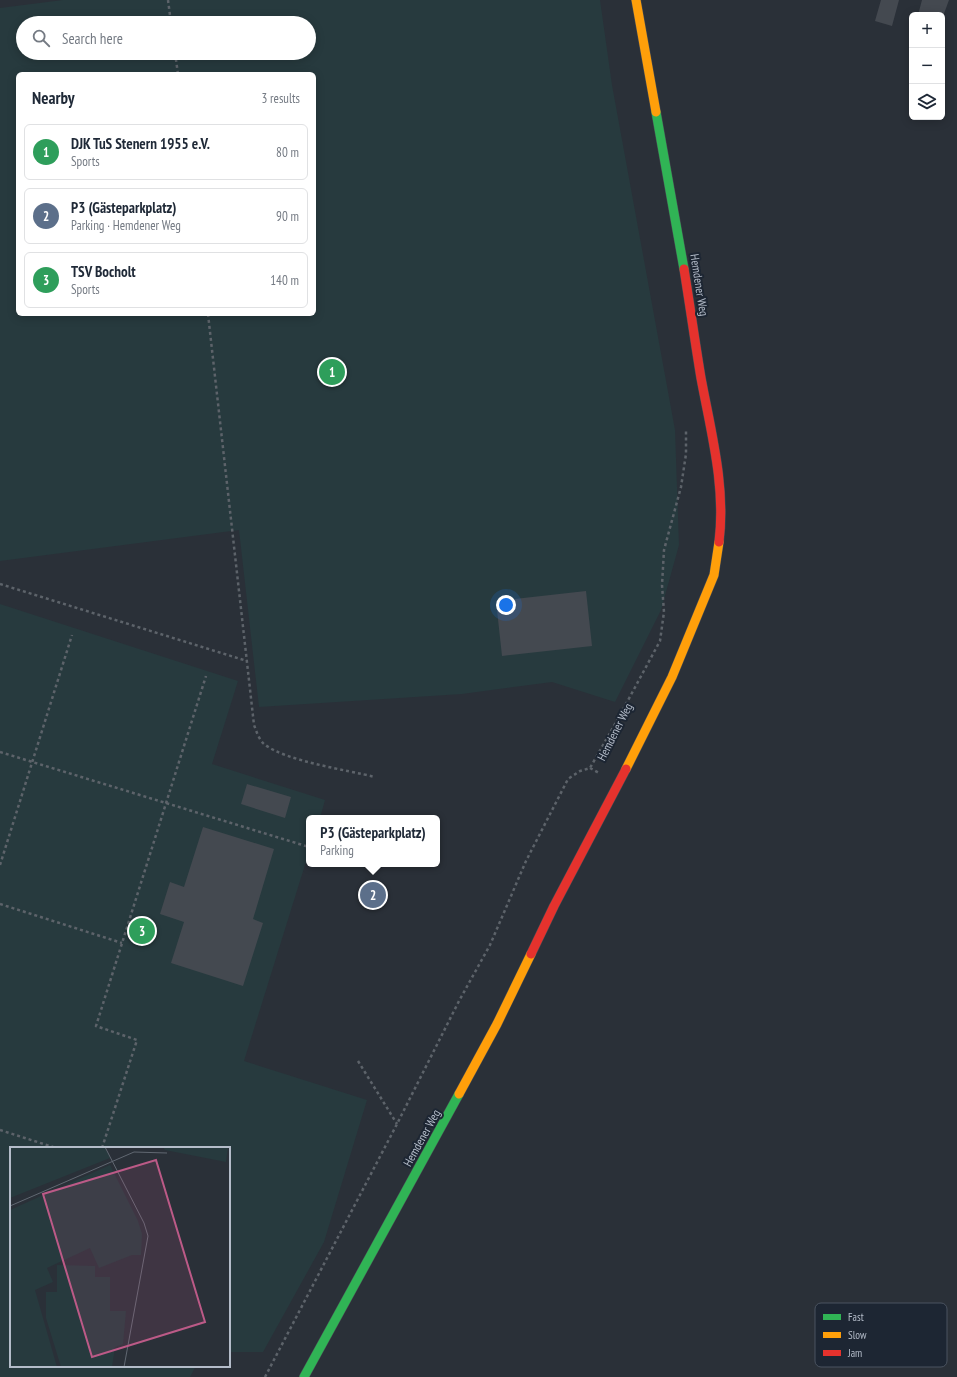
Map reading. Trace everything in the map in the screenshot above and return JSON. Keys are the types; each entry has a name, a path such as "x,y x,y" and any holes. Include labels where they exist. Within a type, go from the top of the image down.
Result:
{"street":[{"name":"Hemdener Weg","path":"304,1377 497,1024 554,906 619,783 672,677 714,575 721,524 718,464 701,377 678,232 636,0"},
{"name":"Hemdener Weg","path":"674,647 714,575"},
{"name":"Hemdener Weg","path":"554,906 586,827"}],"path":[{"path":"168,0 170,16"},
{"path":"176,60 178,72"},
{"path":"208,316 254,725 263,743 277,752 303,761 375,777"},
{"path":"264,1377 397,1124 459,1001 490,945 526,861 568,779 580,771 590,768 660,641 664,612 662,585 664,550 681,487 686,454 686,425"},
{"path":"0,584 247,661"},
{"path":"0,866 72,635"},
{"path":"102,1147 137,1040 96,1026 206,676"},
{"path":"0,752 306,846"},
{"path":"0,904 122,943"},
{"path":"358,1061 397,1124"},
{"path":"0,1130 53,1147"}],"green space":[{"path":"63,0 600,0 612,85 675,430 679,545 661,610 615,702 552,682 462,694 259,707 239,530 0,561 0,8"},
{"path":"0,604 238,681 212,764 325,800 321,815 306,815 306,862 244,1061 367,1100 324,1242 263,1352 230,1352 230,1147 10,1147 10,1367 195,1367 190,1377 0,1377"}],"building":[{"path":"881,0 899,0 892,26 875,21"},
{"path":"922,0 949,0 945,12 919,12"},
{"path":"586,591 592,646 502,656 496,601"},
{"path":"247,784 291,797 285,818 241,804"},
{"path":"203,827 274,849 253,919 263,923 243,986 171,963 184,922 160,914 170,882 184,887"}],"traffic: fast":[{"path":"656,112 684,269"},
{"path":"304,1377 459,1094"}],"traffic: slow":[{"path":"636,0 656,112"},
{"path":"626,769 672,677 714,575 719,542"},
{"path":"459,1094 497,1024 531,954"}],"traffic: jam":[{"path":"684,269 719,480 721,501 719,542"},
{"path":"531,954 554,906 626,769"}],"place":[{"name":"DJK TuS Stenern 1955 e.V.","path":"332,372"},
{"name":"P3 (Gästeparkplatz)","path":"373,895"},
{"name":"TSV Bocholt","path":"142,931"}]}
